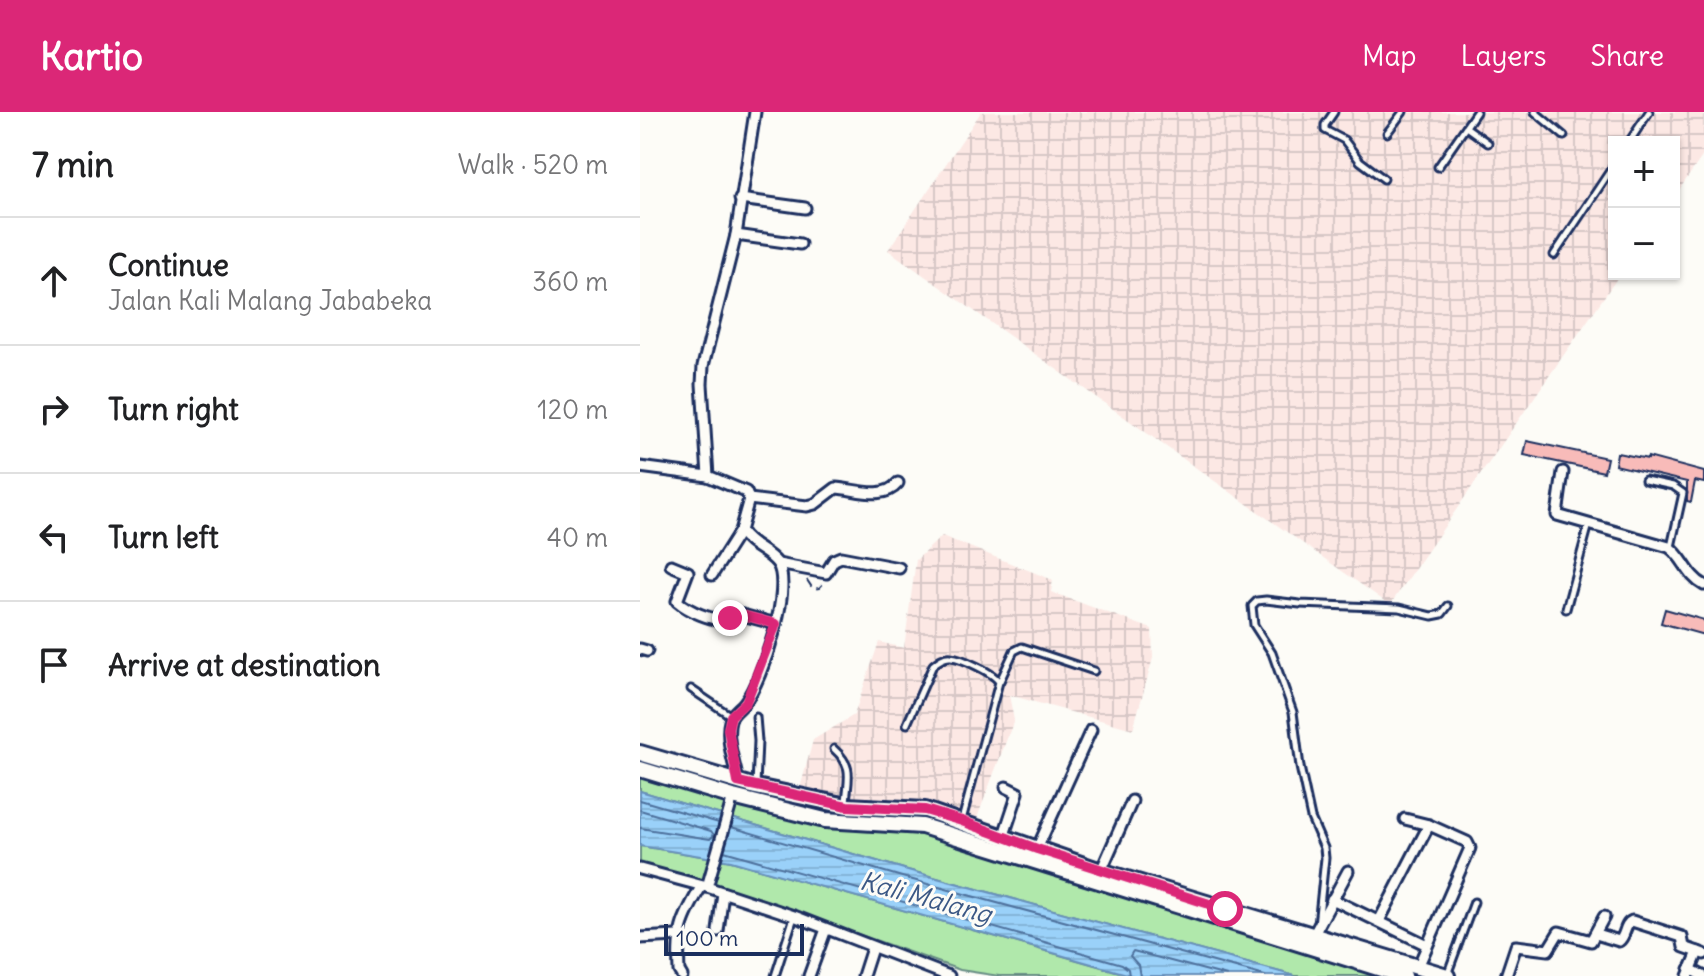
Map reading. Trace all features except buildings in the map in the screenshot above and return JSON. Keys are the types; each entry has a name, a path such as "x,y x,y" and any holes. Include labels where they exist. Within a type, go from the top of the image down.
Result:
{"main road":[{"path":"640,753 756,787 847,806 925,810 1101,871 1316,931 1447,976"},
{"path":"664,777 669,761"},
{"path":"640,769 825,820 922,826 1404,976"},
{"path":"957,837 962,821"}],"street":[{"path":"708,476 703,366 736,235 755,112"},
{"path":"740,199 805,208"},
{"path":"736,235 800,244"},
{"path":"640,467 708,476 743,489 749,499 740,531 712,575"},
{"path":"1563,472 1556,513 1560,517 1671,548 1690,575 1704,585"},
{"path":"749,499 807,506 815,504 836,488 882,493 892,490 898,483"},
{"path":"740,531 747,542 778,564 826,573 834,560 841,557 899,568"},
{"path":"738,782 728,729 731,716 746,702 776,624 783,596 778,564"},
{"path":"671,565 688,572 677,601 683,606 704,617 726,622 735,613 776,624"},
{"path":"1037,849 1091,730"},
{"path":"1003,838 1018,793 1006,787"},
{"path":"682,976 677,936 686,913 717,861 733,797"},
{"path":"1101,871 1132,801"},
{"path":"1405,819 1429,825 1467,842 1470,848 1418,967"},
{"path":"1379,921 1429,825"},
{"path":"640,869 794,916 929,973 949,976"},
{"path":"1316,931 1348,871"},
{"path":"718,931 723,893"},
{"path":"1332,899 1427,945"},
{"path":"1506,976 1516,946 1548,950 1558,932 1589,941 1604,917"},
{"path":"1596,934 1619,941 1632,921 1682,937 1684,947 1701,953 1689,973 1703,976"},
{"path":"809,976 826,929"},
{"path":"640,938 677,936"},
{"path":"863,976 872,948"}],"lane":[{"path":"1334,112 1325,130 1344,140 1360,161 1384,179"},
{"path":"1387,133 1403,112"},
{"path":"1438,167 1476,112"},
{"path":"1535,112 1564,136"},
{"path":"1633,136 1649,112"},
{"path":"1466,127 1488,143"},
{"path":"1554,255 1608,174"},
{"path":"1645,480 1673,486 1683,493 1671,548"},
{"path":"1566,609 1589,523"},
{"path":"1316,931 1324,848 1311,818 1293,712 1272,653 1254,625 1252,606 1257,601 1266,600 1399,608 1432,616 1442,614 1448,606"},
{"path":"962,821 999,682 1014,651 1022,647 1094,671"},
{"path":"907,724 933,665 940,659 951,657 995,674 999,682"},
{"path":"691,689 731,716"},
{"path":"756,717 756,787"},
{"path":"834,749 847,761 847,806"},
{"path":"1447,976 1474,902"},
{"path":"775,976 794,916"}],"path":[{"path":"813,571 807,581 813,589 823,586 826,573"}],"shaded area":[{"path":"981,112 1704,112 1704,154 1680,188 1680,136 1608,136 1608,280 1616,280 1390,605 888,250"},
{"path":"942,536 1053,580 1051,592 1152,629 1153,658 1133,729 1009,695 1014,720 974,826 798,796 813,740 854,715 879,642 904,648 916,560"}],"green space":[{"path":"640,753 756,787 925,810 1447,976 1295,976 904,869 640,791"},
{"path":"640,846 731,861 1133,976 999,976 960,970 747,895 640,867"}],"water":[{"name":"Kali Malang","path":"640,791 904,869 1295,976 1134,976 731,861 640,846"}],"route":[{"path":"730,618 735,613 776,624 746,702 731,716 728,729 738,782 847,806 925,810 1101,871 1225,909"}]}
